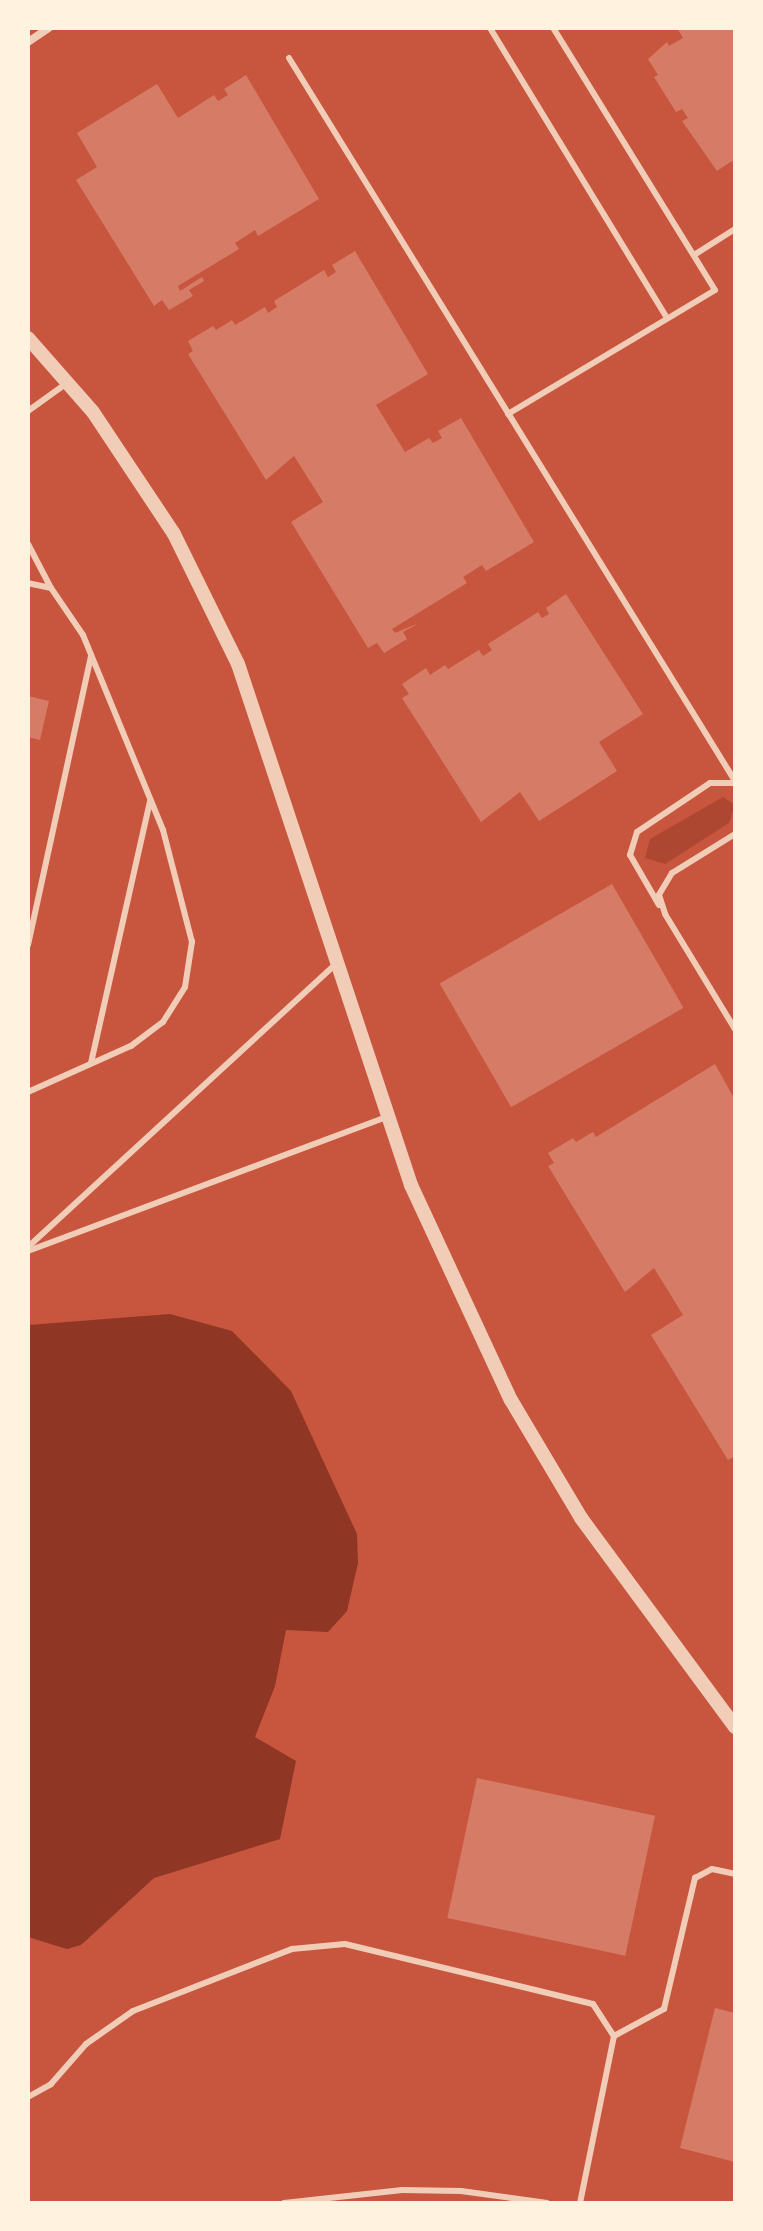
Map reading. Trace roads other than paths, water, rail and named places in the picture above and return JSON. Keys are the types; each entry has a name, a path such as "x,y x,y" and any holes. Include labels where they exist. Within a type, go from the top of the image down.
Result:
{"street":[{"path":"28,42 49,28"},
{"path":"28,338 93,412 174,534 238,664 411,1185 511,1400 581,1518 735,1727"}],"lane":[{"path":"490,28 667,318"},
{"path":"508,414 715,290 553,28"},
{"path":"289,58 735,782 710,783 637,832 630,855 735,1029"},
{"path":"694,255 735,229"},
{"path":"28,411 67,383"},
{"path":"28,544 91,654 151,801 183,893 192,942 191,965 185,987 163,1022 131,1046 28,1092"},
{"path":"28,583 51,588"},
{"path":"28,945 91,654"},
{"path":"91,1063 151,801"},
{"path":"665,914 659,895 666,878 735,834"},
{"path":"28,1249 337,963"},
{"path":"28,1249 386,1117"},
{"path":"614,2036 664,2009 695,1878 712,1869 735,1874"},
{"path":"28,2097 51,2084 86,2044 133,2011 311,1944 345,1944 593,2004 614,2036 580,2203"},
{"path":"284,2203 402,2190 461,2191 547,2203"}]}
